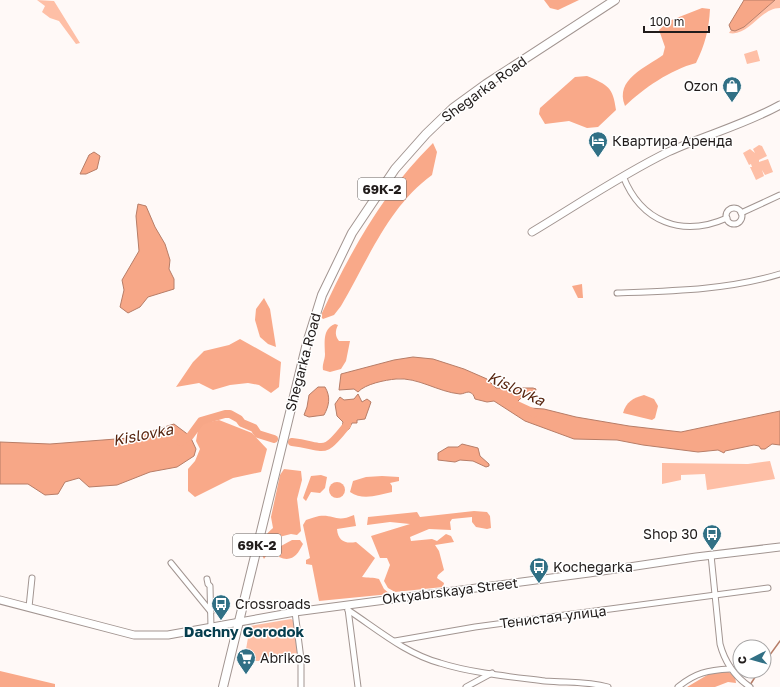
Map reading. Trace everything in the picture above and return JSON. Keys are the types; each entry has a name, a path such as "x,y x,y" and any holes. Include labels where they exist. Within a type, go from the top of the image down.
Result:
{"main road":[{"name":"Shegarka Road","path":"239,622 307,343 322,295 352,233 395,169 426,134 453,108 486,84 615,0"},
{"name":"69К-2","path":"223,687 239,622"}],"street":[{"path":"532,232 623,176 676,149 745,122 780,105"},
{"path":"623,176 630,192 638,202 646,211 660,220 675,225 695,227 713,224 727,218"},
{"path":"741,213 780,195"},
{"path":"727,218 727,213 732,208 738,209 741,213"},
{"path":"727,218 732,223 737,223 740,220 741,213"},
{"path":"617,293 711,288 780,274"},
{"name":"Oktyabrskaya Street","path":"0,600 134,635 168,635 295,612 348,607 711,555 780,547"},
{"path":"711,555 720,644 723,657 730,669 750,687"},
{"path":"171,563 211,612"},
{"path":"29,607 32,578"},
{"path":"207,579 210,586 211,627"},
{"name":"Тенистая улица","path":"395,641 475,626 768,588"},
{"path":"348,607 412,652 441,664 546,681 591,682 608,687"},
{"path":"348,607 358,687"},
{"path":"295,612 300,647 301,687"},
{"path":"678,687 697,675 710,670 730,669"},
{"path":"466,687 492,673"}],"shaded area":[{"path":"37,0 54,1 80,43 76,44 59,21 50,18 42,12 45,6"},
{"path":"544,0 579,0 558,10 550,8"},
{"path":"775,0 780,0 780,8 766,12 743,31 729,33 731,30 735,31 744,27"},
{"path":"702,8 710,9 708,30 696,63 677,70 658,80 625,106 623,97 624,88 628,81 641,69 663,55 665,47 659,30 669,21"},
{"path":"757,50 760,61 747,64 744,54"},
{"path":"587,76 600,82 608,88 613,96 616,110 598,127 587,128 569,121 545,124 539,114 540,108 575,77"},
{"path":"433,143 437,152 432,175 403,202 380,235 341,306 334,315 323,319 321,317 322,313 344,267 370,223 399,181"},
{"path":"759,145 762,146 767,156 759,160 759,162 768,159 773,172 765,175 762,170 764,176 756,180 750,167 752,167 751,164 749,165 743,153 750,149 755,153 753,149"},
{"path":"582,284 583,298 578,298 572,286"},
{"path":"264,298 270,309 276,347 268,344 260,337 255,320 256,309"},
{"path":"335,324 338,325 336,333 339,341 350,341 346,361 341,369 330,372 323,370 325,337 328,329"},
{"path":"240,339 281,362 279,387 271,393 259,385 248,383 230,385 213,390 199,383 176,387 193,362 204,351 229,345"},
{"path":"644,395 654,399 658,406 655,418 652,420 623,413 630,401"},
{"path":"219,420 252,433 267,449 261,472 233,478 195,497 188,491 188,469 195,461 200,449 196,441 199,424"},
{"path":"770,461 775,479 707,490 705,474 681,475 681,480 662,484 662,463 748,464"},
{"path":"284,469 301,471 302,480 297,499 301,531 297,535 291,534 279,537 264,559 261,546 266,535 273,528 271,517 280,475"},
{"path":"321,475 327,477 325,488 320,493 311,492 306,501 303,498 311,476"},
{"path":"366,477 399,477 399,481 390,483 392,486 392,492 365,497 355,495 350,492 353,481"},
{"path":"337,482 344,487 345,490 340,497 337,498 330,493 329,490 334,483"},
{"path":"474,511 487,512 490,516 491,528 487,529 476,527 472,522 472,517 452,519 450,522 451,530 429,529 410,537 411,541 432,539 437,541 446,534 451,536 454,542 435,545 439,551 444,570 438,575 437,578 444,583 443,587 395,592 388,588 384,581 390,565 387,558 380,558 371,536 410,524 390,522 367,525 368,517 417,512 420,517"},
{"path":"354,515 356,526 337,529 339,536 345,542 356,542 375,558 362,577 379,579 384,589 390,594 319,601 312,565 306,564 306,560 310,558 303,525 306,520 319,516 343,518"},
{"path":"292,540 300,540 303,544 297,554 288,559 279,557 281,546"},
{"path":"291,619 294,621 298,653 264,658 259,661 244,661 250,626"},
{"path":"0,671 55,684 55,687 0,687"},
{"path":"727,671 732,674 732,679 735,679 736,683 728,682 715,687 687,687 709,674"}],"water":[{"path":"744,0 775,0 744,27 735,31 731,30 729,25"},
{"path":"94,152 100,156 97,169 86,174 80,174 89,155"},
{"path":"138,204 146,206 155,227 165,244 170,260 169,269 174,279 174,289 148,297 140,307 128,313 120,307 124,290 122,280 139,251 136,216"},
{"path":"413,357 433,359 464,369 487,379 496,388 536,389 535,393 520,399 515,407 544,409 576,417 629,426 681,432 780,411 780,445 772,444 765,449 761,449 759,446 754,445 725,451 724,453 718,450 698,452 617,440 574,439 525,421 494,401 487,402 475,399 469,392 460,394 452,393 412,380 396,379 376,383 361,389 358,392 354,389 339,390 341,374 394,360"},
{"path":"318,387 325,387 327,391 329,401 327,408 324,415 309,417 304,415 309,395"},
{"path":"358,394 362,402 367,399 371,402 365,419 357,420 357,423 352,423 349,429 341,433 343,422 337,416 335,404 340,397 344,400 354,399"},
{"path":"174,424 190,436 196,449 194,456 177,467 150,472 117,485 89,487 79,478 65,482 58,494 45,495 28,484 0,484 0,442 50,444 129,438"},
{"path":"462,444 478,448 480,456 489,464 489,466 486,467 473,461 460,460 455,462 438,460 438,453 448,447 458,447"}],"waterway":[{"name":"Kislovka","path":"506,400 534,413"},
{"name":"Kislovka","path":"181,442 190,436 201,421 225,414 230,414 239,419 242,423 254,428 258,434 274,439"},
{"name":"Kislovka","path":"292,442 323,447 333,442 347,425"},
{"path":"772,652 780,641"},
{"path":"750,685 754,679"}],"place":[{"name":"Ozon","path":"732,103"},
{"name":"Квартира Аренда","path":"598,158"},
{"name":"Shop 30","path":"712,551"},
{"name":"Kochegarka","path":"539,584"},
{"name":"Crossroads","path":"221,621"},
{"name":"Abrikos","path":"246,675"}],"district":[{"name":"Dachny Gorodok","path":"244,632"}]}
